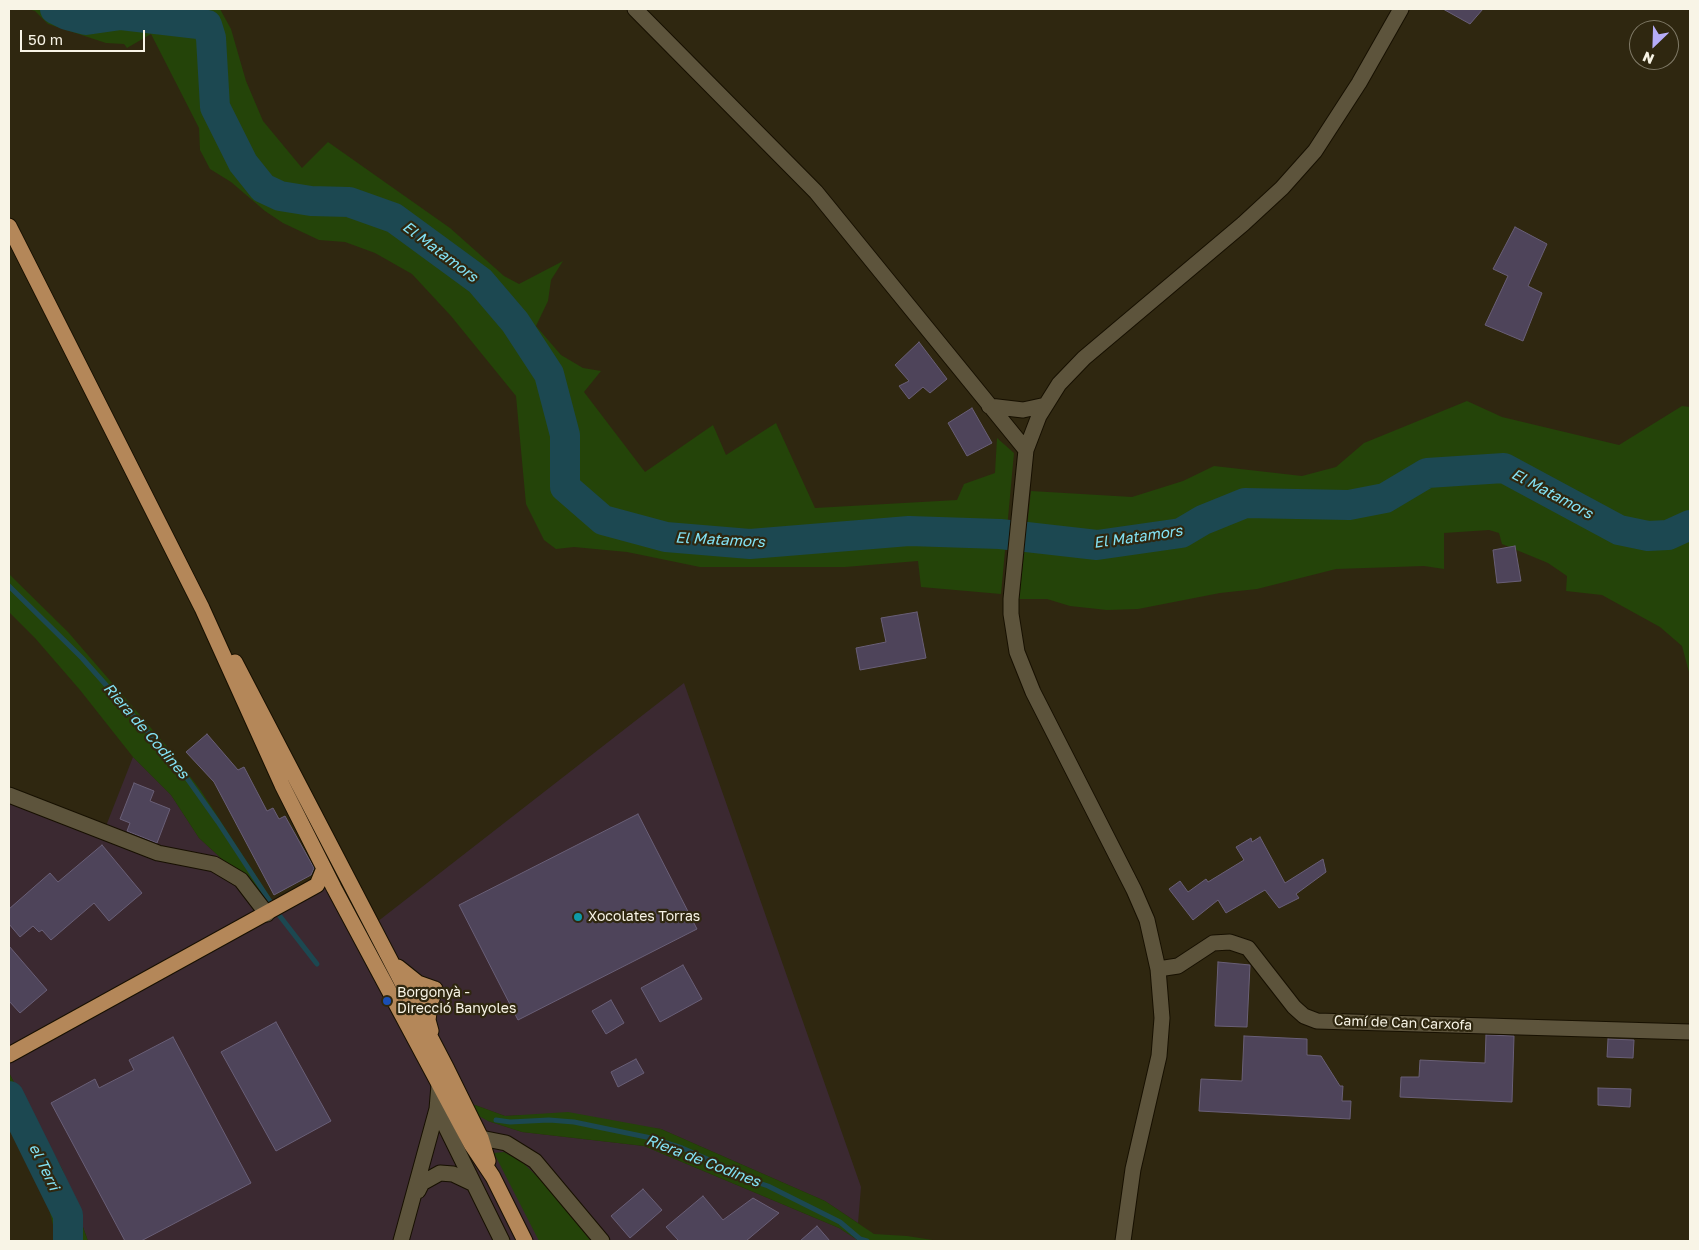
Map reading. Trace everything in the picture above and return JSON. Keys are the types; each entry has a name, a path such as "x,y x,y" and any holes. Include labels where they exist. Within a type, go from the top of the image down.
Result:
{"main road":[{"path":"9,226 202,608 326,880 360,934 470,1144 493,1178 525,1241"},
{"path":"202,608 213,621 390,959 414,1001 481,1138 493,1178"},
{"path":"284,754 302,805 332,862 326,880"},
{"path":"9,1055 326,880 340,882 366,924 382,943"},
{"path":"360,934 379,955 400,993 406,999 414,1001 435,989"},
{"path":"390,959 404,974 418,983 435,989"},
{"path":"434,1043 428,1020 435,989"},
{"path":"414,1001 413,1015 433,1060 439,1085"}],"street":[{"path":"635,9 816,192 1026,450"},
{"path":"1123,1241 1134,1169 1159,1056 1162,1018 1158,969 1147,920 1134,890 1020,662 1012,626 1011,598 1026,450 1046,405 1059,384 1084,358 1243,224 1299,169 1339,116 1401,9"},
{"path":"989,406 1023,410 1046,405"},
{"path":"9,794 158,853 193,858 214,864 241,880 267,914"},
{"name":"Camí de Can Carxofa","path":"1158,969 1178,966 1213,943 1230,942 1248,948 1294,1007 1304,1016 1317,1021 1690,1032"},
{"path":"401,1241 437,1109 439,1085"},
{"path":"437,1109 502,1241"},
{"path":"481,1138 506,1143 535,1161 602,1241"},
{"path":"414,1199 422,1183 440,1173 453,1174 472,1183"}],"shaded area":[{"path":"684,683 861,1187 858,1223 825,1201 661,1129 525,1115 505,1116 475,1105 488,1121 522,1132 644,1146 839,1228 859,1241 88,1241 62,1169 9,1073 9,791 106,826 133,757 171,795 199,838 248,883 270,914 341,874 377,922"}],"green space":[{"path":"28,9 220,9 231,29 246,81 263,121 302,168 328,142 450,228 504,276 519,284 563,261 551,280 548,301 536,326 561,355 583,368 601,371 584,392 645,472 713,425 726,455 776,423 815,508 957,500 964,484 995,473 997,438 1014,453 1001,594 921,587 918,561 845,567 700,567 627,552 574,547 556,549 544,540 526,504 516,396 451,316 412,274 375,253 345,242 319,240 283,223 265,211 231,182 210,169 200,150 199,128 151,34 127,48 124,44 106,43 48,24 35,11"},
{"path":"1467,401 1502,417 1619,445 1682,406 1690,407 1690,676 1682,646 1660,627 1602,595 1566,591 1567,576 1548,563 1502,544 1499,533 1489,530 1444,533 1444,569 1424,566 1336,569 1257,589 1220,593 1138,609 1107,610 1070,606 1047,599 1019,599 1031,491 1132,497 1183,481 1214,466 1302,476 1336,467 1364,443"},
{"path":"9,574 68,632 170,750 201,791 270,897 262,903 248,883 199,838 171,795 133,757 80,690 35,638 9,612"},
{"path":"9,1073 62,1169 88,1241 55,1241 45,1193 9,1125"},
{"path":"467,1105 475,1105 505,1116 568,1112 661,1129 825,1201 874,1234 907,1236 939,1241 859,1241 839,1228 644,1146 522,1132 488,1121 477,1115"},
{"path":"504,1152 522,1162 548,1187 591,1241 539,1241 494,1153"}],"water":[{"path":"1203,520 1184,547 1173,542 1170,535 1172,524 1188,526"}],"building":[{"path":"1443,9 1483,9 1470,24"},
{"path":"1515,227 1547,244 1528,286 1542,293 1523,341 1485,325 1508,276 1493,269"},
{"path":"919,342 947,379 930,393 923,387 909,399 899,386 909,381 895,365"},
{"path":"972,408 992,443 967,456 948,423"},
{"path":"1515,546 1521,581 1497,583 1493,550"},
{"path":"917,612 926,658 860,670 856,648 886,642 881,618"},
{"path":"207,734 238,770 244,767 267,811 273,808 279,819 285,816 314,868 311,875 274,895 214,782 186,752"},
{"path":"134,783 154,791 150,801 170,809 157,843 127,831 130,823 120,819"},
{"name":"Xocolates Torras","path":"638,814 697,929 518,1020 459,905"},
{"path":"1260,837 1285,883 1323,859 1326,872 1296,894 1299,898 1279,908 1265,890 1226,913 1218,900 1193,920 1169,889 1180,881 1188,892 1206,879 1208,882 1244,860 1236,847 1251,838 1252,842"},
{"path":"102,845 142,893 109,921 94,903 51,940 42,930 39,932 33,926 20,937 9,924 9,909 50,873 58,882"},
{"path":"9,946 47,990 20,1013 9,1001"},
{"path":"1218,962 1250,965 1247,1027 1215,1026"},
{"path":"683,965 702,999 660,1022 641,988"},
{"path":"611,1000 624,1023 606,1034 592,1011"},
{"path":"276,1022 331,1121 276,1151 221,1052"},
{"path":"1486,1035 1514,1036 1512,1102 1400,1097 1401,1077 1419,1077 1420,1060 1485,1063"},
{"path":"1244,1036 1307,1039 1307,1055 1321,1056 1340,1086 1343,1086 1342,1101 1351,1101 1350,1119 1199,1111 1201,1079 1242,1081"},
{"path":"173,1037 251,1183 141,1241 125,1241 51,1103 95,1079 99,1088 134,1070 129,1060"},
{"path":"1608,1039 1634,1040 1633,1058 1607,1057"},
{"path":"636,1059 644,1073 618,1087 611,1072"},
{"path":"1598,1088 1631,1089 1630,1107 1598,1105"},
{"path":"643,1189 662,1210 630,1238 611,1216"},
{"path":"703,1196 723,1220 753,1198 779,1213 746,1241 679,1241 666,1227"},
{"path":"817,1226 830,1241 800,1241"}],"waterway":[{"name":"El Matamors","path":"55,9 67,15 86,20 121,15 207,25 211,38 215,107 243,163 263,188 280,196 311,201 349,202 394,218 480,281 515,322 549,374 565,435 565,487 603,520 666,537 750,544 909,531 1000,534 1097,545 1181,533 1203,520 1245,503 1349,505 1385,498 1427,473 1504,468 1619,530 1648,536 1668,535 1690,525"},
{"name":"Riera de Codines","path":"9,586 82,658 179,767 218,822 279,915 317,964"},
{"name":"el Terri","path":"9,1096 68,1215 68,1241"},
{"name":"Riera de Codines","path":"496,1120 510,1122 549,1120 574,1122 651,1138 682,1148 721,1165 738,1176 768,1186 840,1222 860,1239 867,1241"}],"place":[{"name":"Xocolates Torras","path":"578,917"},
{"name":"Borgonyà - Direcció Banyoles","path":"387,1001"}]}
